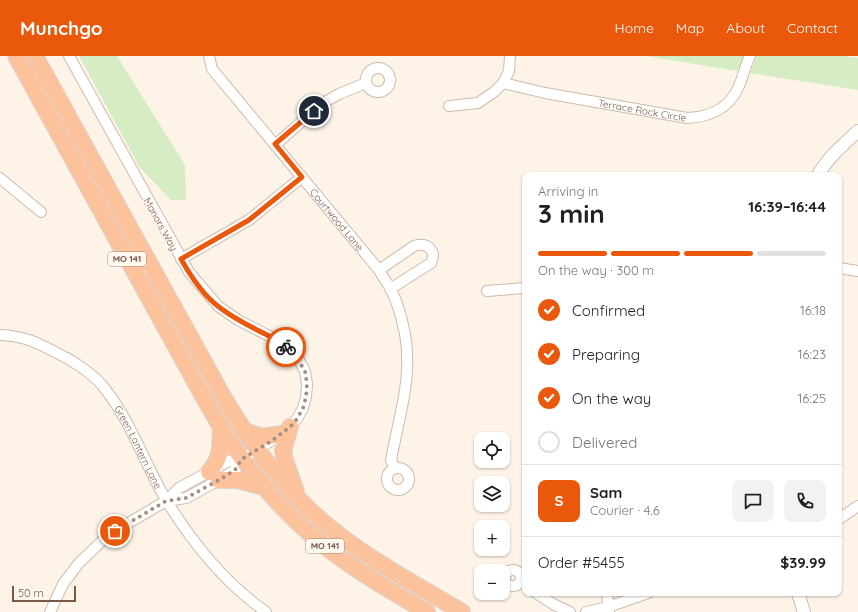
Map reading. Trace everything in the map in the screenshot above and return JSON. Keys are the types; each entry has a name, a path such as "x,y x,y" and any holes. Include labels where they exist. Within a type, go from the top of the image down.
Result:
{"highway":[{"name":"MO 141","path":"16,56 220,428 242,459 264,487 300,524 324,545 349,564 427,612"},
{"name":"MO 141","path":"35,56 196,349 243,430 268,466 298,499 349,542 462,612"},
{"path":"220,428 219,455 214,476 264,487"},
{"path":"243,430 261,437 286,431 283,451 298,499"}],"street":[{"name":"Manors Way","path":"69,56 189,272 218,306 238,320 281,342 296,355 305,371 307,384 303,408 297,419 286,431 257,451 242,459 229,461 214,476 186,498 166,501"},
{"name":"Courtwood Lane","path":"209,56 212,69 379,270 390,289 397,305 406,343 407,354 407,376 391,460 395,468"},
{"path":"449,106 478,103 494,92 503,83 509,71 510,56"},
{"name":"Terrace Rock Circle","path":"503,83 544,93 687,118 709,114 726,105 734,97 739,88 750,56"},
{"path":"275,144 324,103 339,94 366,83"},
{"path":"820,172 834,153 858,131"},
{"path":"181,259 249,220 302,177"},
{"path":"0,178 41,212"},
{"path":"379,270 414,246 420,244 431,250 433,255 430,263 390,289"},
{"path":"842,268 858,271"},
{"path":"487,291 522,288"},
{"name":"Green Lantern Lane","path":"0,335 28,339 42,345 72,361 100,383 123,416 166,501 193,541 234,586 266,612"},
{"path":"50,612 63,584 87,554 115,531 166,501"},
{"path":"842,517 858,506"},
{"path":"541,596 562,609 570,612"},
{"path":"607,596 608,609"},
{"path":"586,612 608,609 640,596"},
{"path":"799,596 804,612"}],"green space":[{"path":"79,56 117,56 185,165 186,200 171,200 140,168"},
{"path":"646,56 745,56 737,71"},
{"path":"757,56 844,56 858,58 858,90 750,73"}],"way so far":[{"path":"115,531 166,501 186,498 219,480 235,470 242,459 257,451 290,427 297,419 303,408 307,384 305,371 296,355 286,347"}],"route":[{"path":"286,347 281,342 238,320 218,306 209,298 181,259 249,220 302,177 275,144 314,111"}]}
